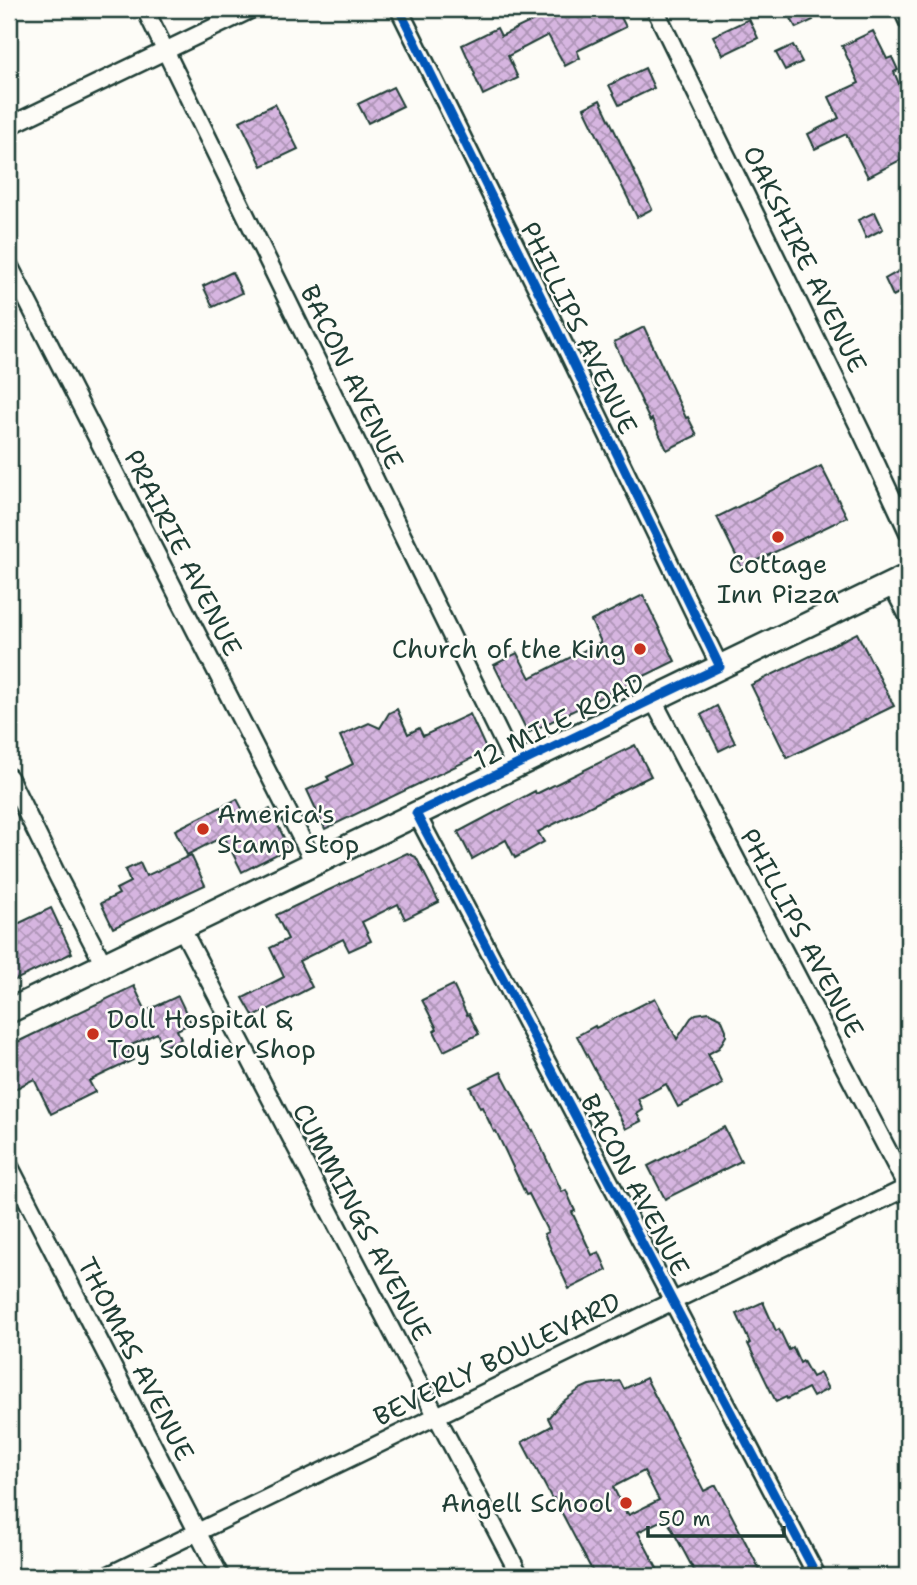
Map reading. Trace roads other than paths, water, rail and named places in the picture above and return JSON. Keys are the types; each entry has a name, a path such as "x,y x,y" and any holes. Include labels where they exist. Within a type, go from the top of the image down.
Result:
{"main road":[{"name":"12 MILE ROAD","path":"9,1011 900,580"}],"street":[{"name":"BACON AVENUE","path":"145,9 515,766"},
{"path":"9,126 252,9"},
{"name":"PHILLIPS AVENUE","path":"399,9 720,667"},
{"name":"OAKSHIRE AVENUE","path":"656,9 908,532"},
{"path":"902,9 908,22"},
{"name":"PRAIRIE AVENUE","path":"9,265 313,863"},
{"path":"900,580 908,615"},
{"name":"PHILLIPS AVENUE","path":"653,700 908,1188"},
{"path":"9,777 104,965"},
{"name":"BACON AVENUE","path":"416,813 817,1576"},
{"name":"CUMMINGS AVENUE","path":"181,928 520,1576"},
{"name":"THOMAS AVENUE","path":"9,1165 220,1576"},
{"name":"BEVERLY BOULEVARD","path":"107,1576 908,1188"}],"place":[{"name":"Cottage Inn Pizza","path":"778,537"},
{"name":"Church of the King","path":"640,649"},
{"name":"America's Stamp Stop","path":"203,829"},
{"name":"Doll Hospital & Toy Soldier Shop","path":"93,1034"},
{"name":"Angell School","path":"626,1503"}]}
